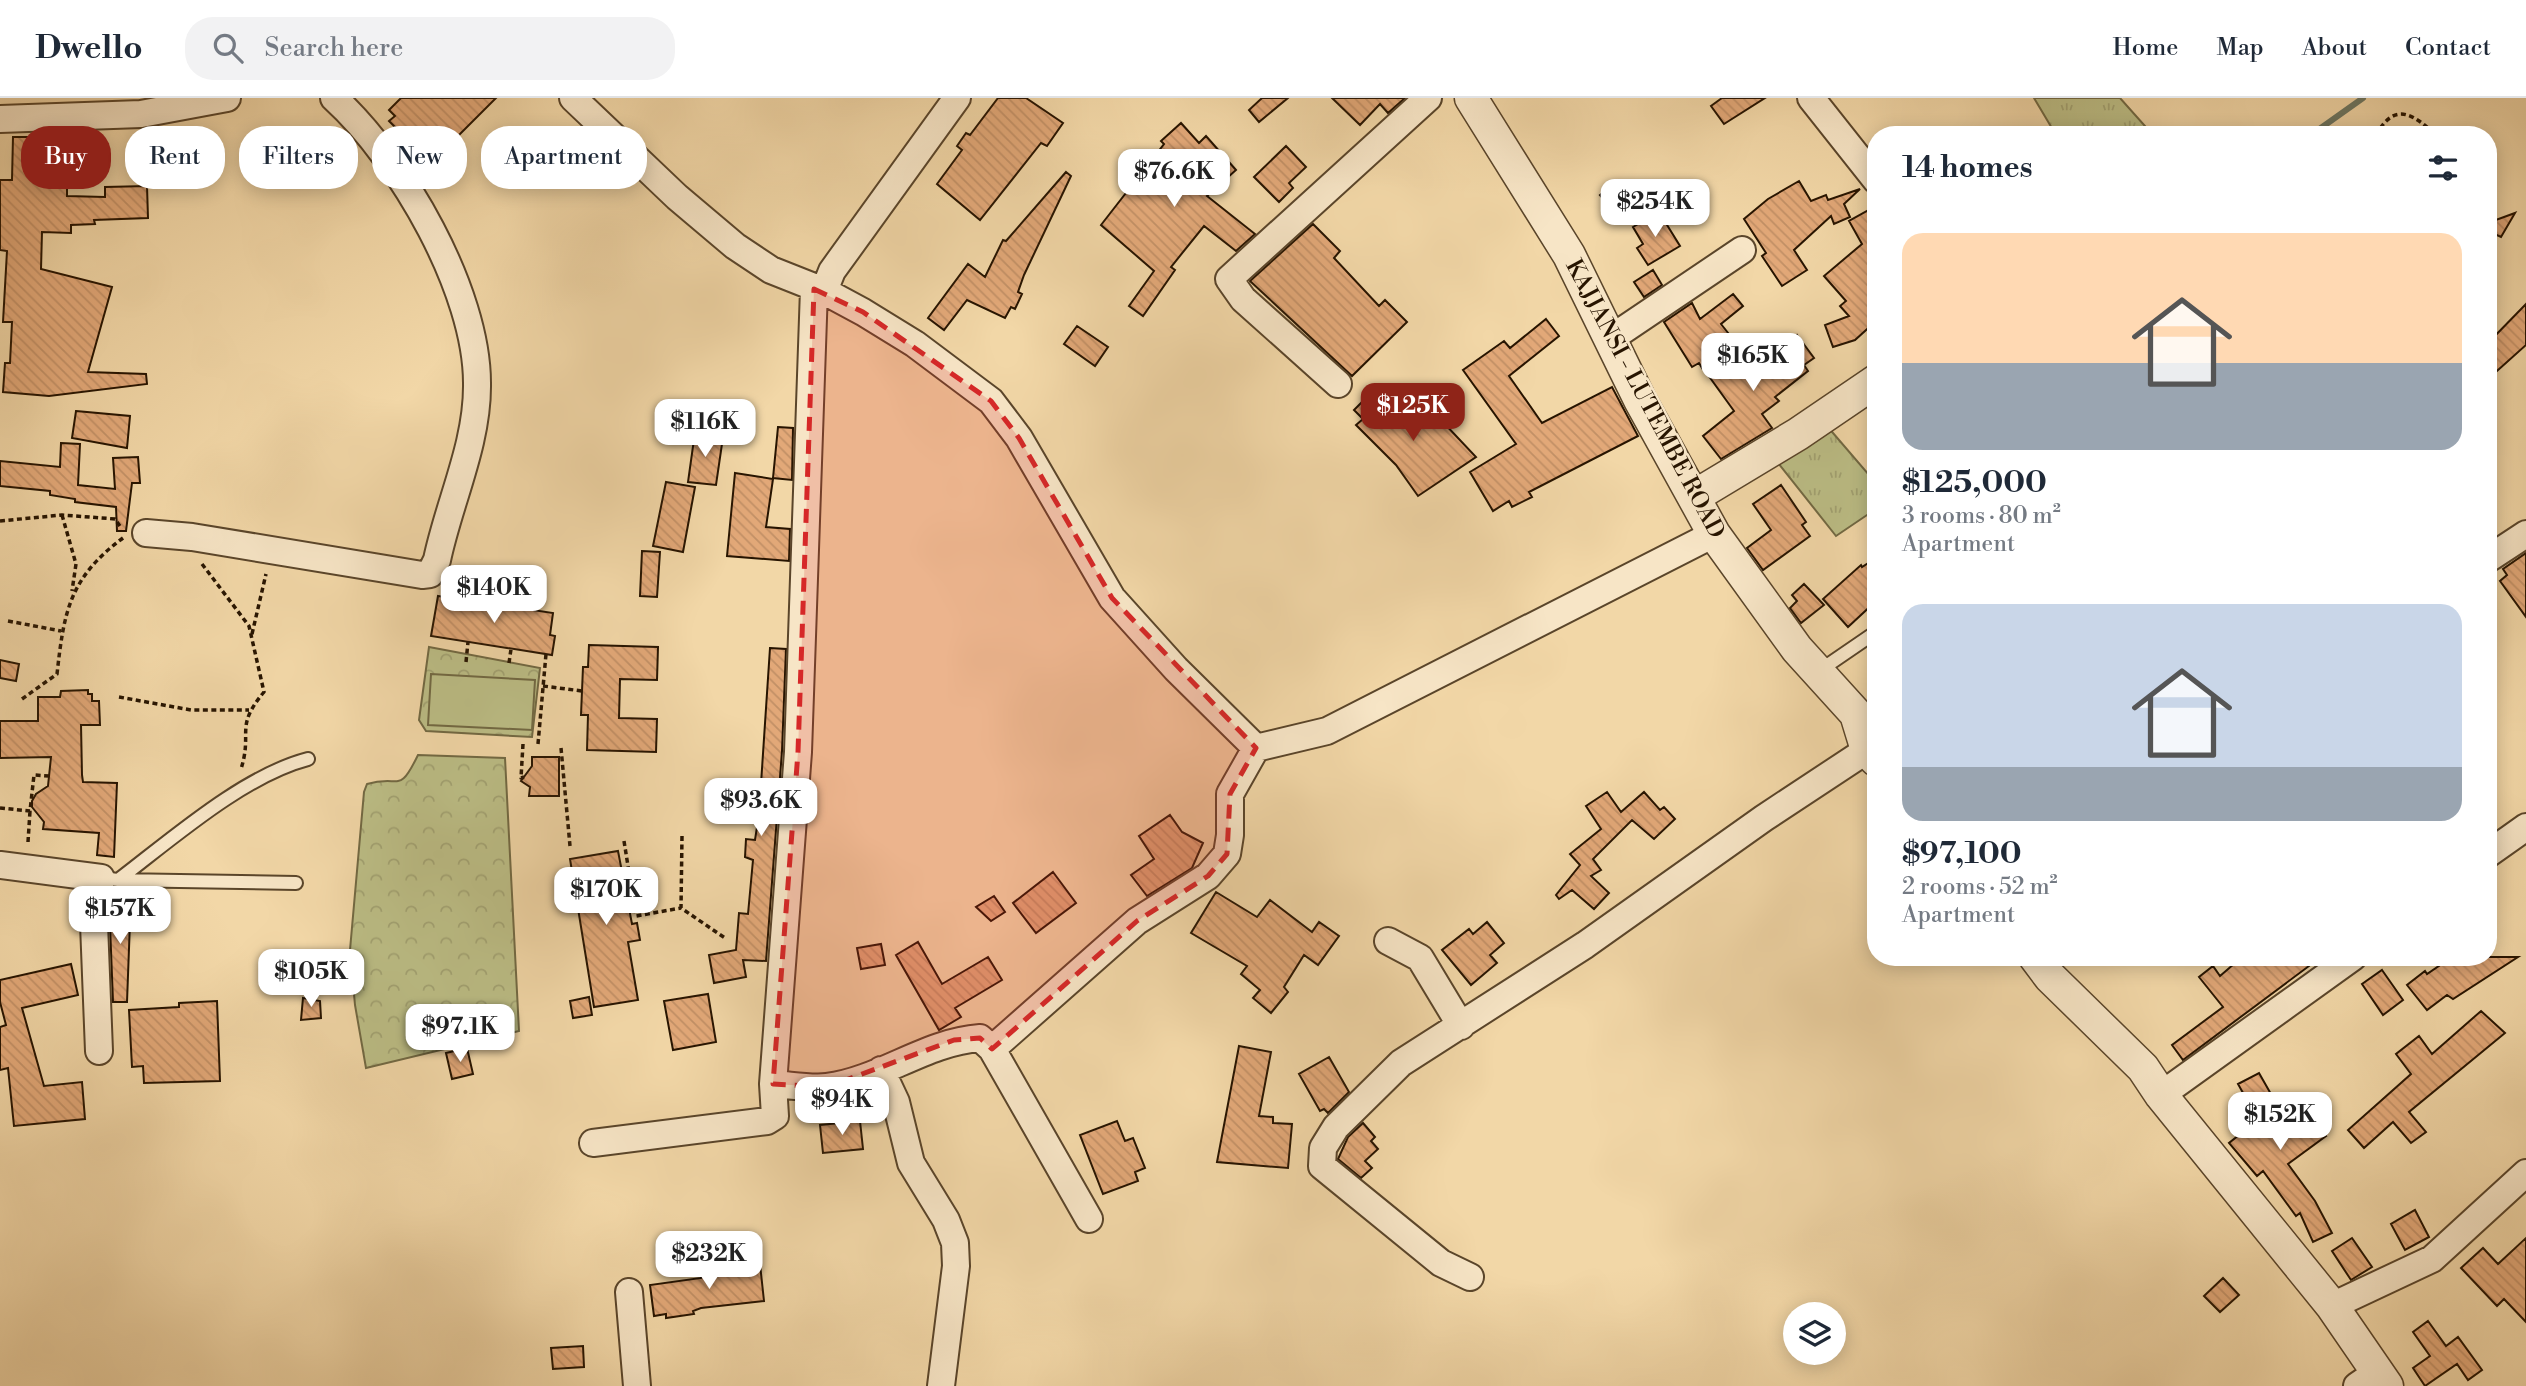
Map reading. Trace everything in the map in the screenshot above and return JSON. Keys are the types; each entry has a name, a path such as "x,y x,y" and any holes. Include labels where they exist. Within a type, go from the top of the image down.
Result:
{"street":[{"path":"0,119 141,114 227,98"},
{"path":"136,534 179,536 378,569 430,574 462,474 472,430 477,384 473,344 461,291 439,243 390,165 334,98"},
{"path":"573,98 677,197 735,246 771,270 819,290 915,344 991,401 1019,438 1112,598 1176,669 1256,748"},
{"path":"593,1143 767,1121 775,1116 773,1084 798,752 819,290 957,98"},
{"path":"1338,384 1242,299 1230,279 1428,98"},
{"name":"KAJJANSI - LUTEMBE ROAD","path":"1471,98 1569,255 1640,400 1714,534 1797,649 1856,714 1867,742"},
{"path":"1811,98 1867,169"},
{"path":"1610,339 1742,250"},
{"path":"1695,496 1798,434 1867,387"},
{"path":"1256,748 1305,739 1327,731 1714,534"},
{"path":"2497,553 2526,534"},
{"path":"992,1049 1137,921 1208,876 1227,854 1230,794 1256,748"},
{"path":"1470,1277 1441,1263 1320,1163 1323,1148 1332,1134 1401,1063 1585,945 1764,818 1867,758"},
{"path":"2497,848 2526,827"},
{"path":"0,866 110,879 94,923 99,1051"},
{"path":"1388,941 1420,958 1461,1026"},
{"path":"2042,966 2143,1068 2161,1095 2332,1306 2373,1382"},
{"path":"2161,1095 2340,966"},
{"path":"773,1084 827,1087 881,1070 954,1040 980,1038 992,1049 1089,1219"},
{"path":"881,1070 896,1102 911,1163 946,1220 955,1243 956,1266 941,1386"},
{"path":"2332,1306 2432,1258 2526,1173"},
{"path":"629,1292 638,1386"}],"lane":[{"path":"1818,672 1867,638"},
{"path":"110,879 233,794 281,766 308,759"},
{"path":"110,879 296,883"}],"path":[{"path":"2381,126 2384,120 2401,113 2417,117 2426,126"},
{"path":"0,521 62,515 115,519 136,534 87,571 71,595"},
{"path":"22,699 57,674 62,631 76,564 62,515"},
{"path":"179,536 249,626 264,692 249,710 243,727 248,748 233,794"},
{"path":"252,636 273,550"},
{"path":"8,621 62,631"},
{"path":"466,662 468,642"},
{"path":"509,663 511,649"},
{"path":"538,744 546,654"},
{"path":"543,686 582,691"},
{"path":"119,697 191,710 249,710"},
{"path":"523,744 521,778 524,777"},
{"path":"561,748 570,846"},
{"path":"28,842 34,775 49,776"},
{"path":"0,808 30,811"},
{"path":"681,908 682,836"},
{"path":"624,841 636,916 681,908 725,938"}],"highlighted area":[{"path":"814,289 824,291 863,312 991,401 1019,438 1112,598 1256,748 1230,794 1227,854 1208,876 1137,921 992,1049 980,1038 954,1040 827,1087 773,1084 798,752"}],"green space":[{"path":"2034,98 2120,98 2145,126 2051,126"},
{"path":"1827,426 1867,473 1867,515 1836,536 1775,459"},
{"path":"429,647 540,668 532,737 426,731 419,720"},
{"path":"431,674 535,680 532,730 428,725"},
{"path":"418,755 505,758 519,1031 366,1068 355,1005 350,950 364,792 367,784 402,780"}],"building":[{"path":"401,98 496,98 467,127 394,126 389,121 395,116 389,110"},
{"path":"998,98 1026,98 1063,123 1047,146 1041,143 980,220 937,184 962,150 957,146 966,133 970,135"},
{"path":"1262,98 1288,98 1259,122 1249,110"},
{"path":"1332,98 1405,98 1388,113 1380,104 1360,125"},
{"path":"1722,98 1765,98 1724,124 1711,106"},
{"path":"1181,123 1199,143 1206,136 1236,170 1207,196 1255,234 1236,251 1204,226 1171,267 1175,270 1143,316 1129,306 1154,271 1101,225 1164,144 1161,141"},
{"path":"13,137 21,137 21,189 67,189 67,196 105,197 105,189 111,187 147,189 148,218 94,220 95,224 71,225 71,233 42,232 41,269 112,287 88,372 146,374 147,384 49,396 3,392 5,363 10,363 12,322 3,322 7,251 0,250 0,180 12,180"},
{"path":"1286,146 1306,167 1289,183 1293,188 1279,202 1254,177"},
{"path":"1066,172 1071,176 1024,275 1018,292 1022,294 1015,309 1011,307 1005,318 967,300 944,330 928,318 968,264 985,277 1003,240 1006,241"},
{"path":"1799,181 1811,201 1826,195 1828,200 1860,189 1844,204 1850,217 1834,224 1831,216 1794,250 1807,270 1782,286 1762,256 1766,253 1744,219 1768,199"},
{"path":"1613,184 1629,203 1616,214 1600,195"},
{"path":"1867,211 1867,329 1855,340 1833,347 1825,325 1849,316 1840,306 1846,301 1824,276 1862,244 1849,221"},
{"path":"1659,212 1680,246 1648,265 1637,248 1643,244 1633,227"},
{"path":"2515,213 2501,237 2497,235 2497,220"},
{"path":"1313,224 1340,251 1334,258 1379,306 1385,300 1407,322 1352,376 1250,281"},
{"path":"1653,270 1662,285 1644,297 1634,282"},
{"path":"1733,294 1743,306 1721,324 1736,343 1702,368 1699,363 1692,367 1664,322 1692,303 1700,319"},
{"path":"2526,304 2526,345 2497,371 2497,334"},
{"path":"1546,319 1559,336 1509,376 1542,423 1612,387 1638,436 1529,492 1532,497 1512,507 1509,501 1493,511 1470,472 1516,444 1463,370 1504,341 1510,348"},
{"path":"1077,326 1108,347 1095,366 1064,344"},
{"path":"1797,335 1814,358 1804,365 1808,371 1775,397 1779,401 1762,414 1772,428 1721,459 1703,436 1734,411 1703,368 1744,354 1754,366"},
{"path":"1374,390 1407,422 1423,408 1438,425 1442,421 1476,457 1418,496 1396,465 1356,425 1363,419 1354,410"},
{"path":"76,411 130,416 127,448 72,438"},
{"path":"778,427 793,428 792,480 773,478"},
{"path":"695,432 723,437 716,485 688,482"},
{"path":"61,443 80,444 78,485 115,489 113,458 138,457 140,483 132,483 126,531 117,531 116,507 75,502 75,499 50,495 50,491 0,486 0,461 60,467"},
{"path":"735,473 773,479 766,527 790,529 789,561 727,556"},
{"path":"666,482 695,487 683,552 653,546"},
{"path":"1781,485 1806,522 1802,525 1810,536 1763,570 1747,548 1771,530 1753,504"},
{"path":"642,551 660,552 657,597 640,596"},
{"path":"2526,553 2526,617 2500,581 2507,575 2503,569"},
{"path":"1867,564 1867,609 1848,627 1823,599 1861,565 1862,567"},
{"path":"1804,584 1824,605 1801,623 1790,608 1797,601 1792,595"},
{"path":"438,596 553,613 550,635 555,636 552,655 431,636"},
{"path":"589,645 658,647 657,680 620,679 619,718 657,719 656,752 587,750 588,715 581,715 583,667 588,667"},
{"path":"770,648 786,649 782,751 766,961 743,960 746,977 714,983 709,955 736,950 739,913 748,914 753,860 745,857 746,839 755,840 759,814"},
{"path":"0,660 19,664 16,681 0,678"},
{"path":"88,690 88,694 92,694 92,701 99,701 100,725 81,725 83,782 117,783 114,857 97,855 99,833 43,829 44,822 32,807 32,801 36,794 48,786 51,757 0,758 0,721 38,721 38,697 60,697 61,691"},
{"path":"532,757 559,757 559,796 529,796 530,787 521,781 532,766"},
{"path":"1607,792 1621,812 1644,792 1660,810 1664,807 1675,819 1654,839 1632,820 1593,859 1601,870 1591,876 1609,893 1594,909 1572,890 1559,899 1556,895 1580,865 1570,854 1601,829 1586,806"},
{"path":"1170,815 1182,832 1203,843 1192,868 1147,896 1131,875 1154,859 1139,836"},
{"path":"618,851 632,924 637,923 640,940 628,942 638,1000 594,1007 570,859"},
{"path":"1053,872 1076,903 1036,933 1013,903"},
{"path":"1216,892 1257,917 1270,900 1312,932 1319,922 1339,936 1318,965 1304,955 1284,987 1288,992 1271,1013 1253,998 1260,990 1241,974 1247,966 1191,933"},
{"path":"114,895 131,895 127,1002 113,1002 110,925"},
{"path":"994,896 1005,912 991,921 976,907"},
{"path":"1487,922 1504,943 1490,955 1497,963 1471,985 1442,950 1469,929 1473,934"},
{"path":"918,942 942,984 988,957 1002,980 955,1008 961,1017 939,1030 896,955"},
{"path":"881,944 885,965 861,969 857,948"},
{"path":"2497,957 2518,957 2453,999 2447,995 2427,1010 2407,985 2425,971 2427,974 2439,966 2497,966"},
{"path":"71,964 78,995 22,1008 44,1086 82,1082 85,1119 14,1126 8,1068 0,1070 0,1027 6,1025 0,1002 0,980"},
{"path":"2213,966 2220,976 2232,966 2309,966 2183,1060 2172,1045 2223,1007 2199,977"},
{"path":"2382,970 2403,1000 2383,1015 2362,984"},
{"path":"708,994 716,1042 673,1050 664,1001"},
{"path":"589,997 592,1015 573,1018 570,1001"},
{"path":"303,998 320,1001 321,1018 301,1020"},
{"path":"217,1001 220,1081 144,1083 143,1066 132,1067 129,1010 179,1007 179,1003"},
{"path":"2481,1011 2505,1033 2409,1112 2426,1132 2411,1143 2393,1122 2364,1148 2348,1130 2411,1074 2396,1054 2419,1036 2432,1054"},
{"path":"1239,1046 1271,1052 1259,1116 1273,1117 1273,1123 1292,1124 1288,1168 1217,1162"},
{"path":"467,1048 473,1074 452,1079 446,1053"},
{"path":"1329,1057 1349,1092 1328,1113 1324,1109 1320,1111 1299,1074"},
{"path":"2259,1073 2288,1124 2306,1110 2326,1136 2288,1164 2315,1201 2332,1233 2313,1242 2300,1213 2296,1216 2263,1171 2257,1176 2229,1143 2258,1120 2238,1084"},
{"path":"860,1121 863,1149 823,1153 820,1125"},
{"path":"1117,1121 1125,1141 1133,1138 1145,1168 1135,1172 1138,1181 1103,1194 1080,1135"},
{"path":"1363,1123 1375,1137 1371,1141 1378,1149 1365,1161 1372,1168 1361,1178 1338,1159 1348,1137"},
{"path":"2415,1210 2429,1237 2405,1250 2391,1224"},
{"path":"2352,1238 2372,1267 2351,1280 2332,1251"},
{"path":"2526,1238 2526,1322 2504,1299 2497,1306 2461,1268 2483,1248 2498,1264"},
{"path":"760,1264 764,1301 701,1308 693,1311 694,1314 666,1318 666,1314 654,1316 650,1285 701,1278 701,1275 719,1273 718,1268"},
{"path":"2223,1278 2239,1295 2220,1312 2204,1296"},
{"path":"2428,1321 2446,1346 2458,1337 2482,1370 2468,1380 2457,1364 2425,1386 2413,1368 2430,1356 2413,1332"},
{"path":"583,1346 584,1367 553,1369 551,1348"}],"waterway":[{"path":"2324,126 2363,98"}]}
